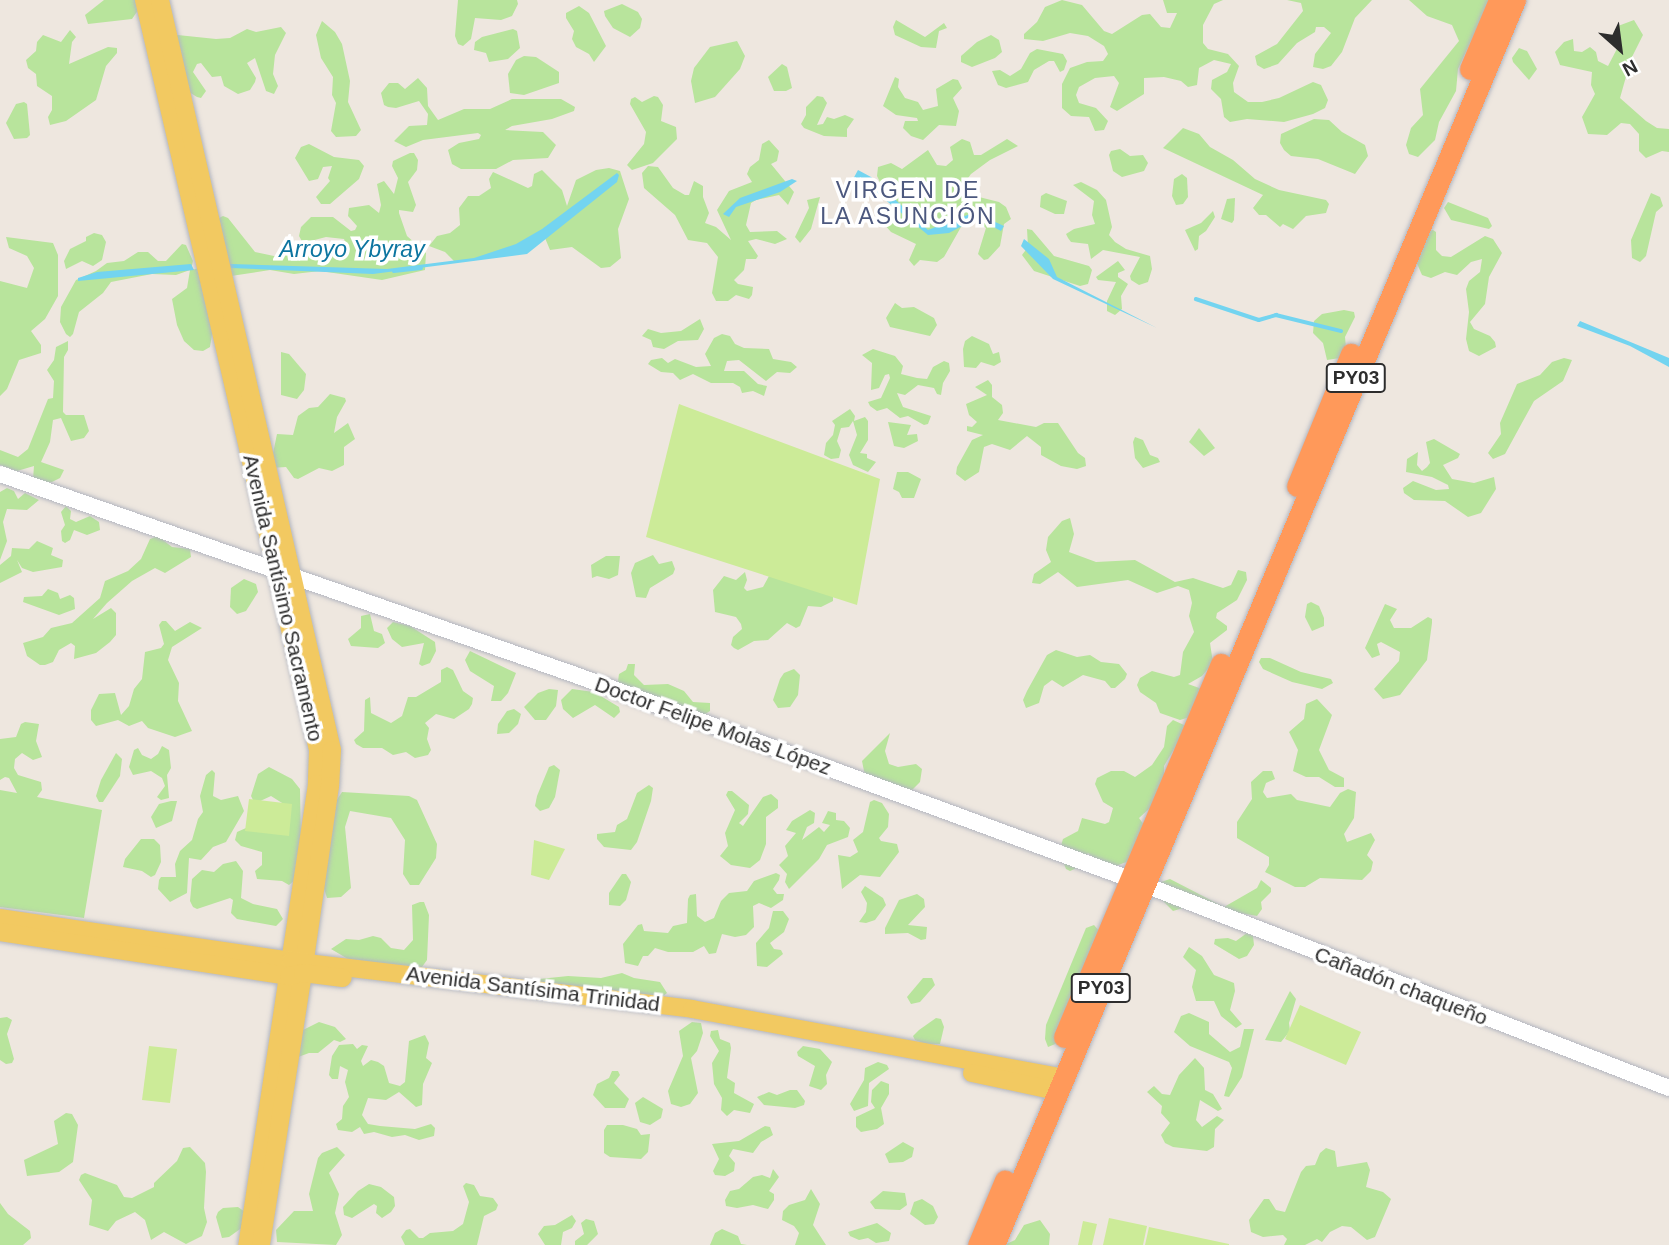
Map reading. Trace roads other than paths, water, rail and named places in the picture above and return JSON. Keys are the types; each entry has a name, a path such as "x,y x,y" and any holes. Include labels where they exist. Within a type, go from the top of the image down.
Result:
{"highway":[{"name":"PY03","path":"1435,172 1499,0"},
{"name":"PY03","path":"978,1245 1053,1083 1435,172 1515,0"},
{"name":"PY03","path":"994,1245 1053,1083"}],"main road":[{"name":"Avenida Santísimo Sacramento","path":"144,0 208,242 285,573 332,758 247,1245"},
{"name":"Avenida Santísimo Sacramento","path":"160,0 208,242"},
{"name":"Doctor Felipe Molas López","path":"0,474 569,673 1137,882"},
{"name":"Cañadón chaqueño","path":"1137,882 1669,1088"},
{"name":"Avenida Santísima Trinidad","path":"0,918 297,968"},
{"name":"Avenida Santísima Trinidad","path":"0,932 297,968 692,1009 1053,1083"},
{"name":"Avenida Santísimo Sacramento","path":"261,1245 297,968"}],"water":[{"path":"858,170 871,177 928,230 970,214 980,215 1004,226 1001,231 977,218 949,233 928,235 877,193 852,181"},
{"path":"617,173 617,182 527,254 373,274 231,268 230,264 387,269 474,258 516,244 542,229"},
{"path":"792,179 797,181 780,192 736,207 729,217 723,214 740,198"},
{"path":"1024,239 1049,259 1057,277 1157,328 1053,279 1021,246"},
{"path":"191,264 194,270 78,281 78,278 97,272"},
{"path":"1580,321 1669,358 1669,367 1630,346 1577,326"}],"waterway":[{"name":"Arroyo Ybyray","path":"394,271 421,268"},
{"name":"Arroyo Ybyray","path":"1196,299 1259,320 1276,315 1341,331"}],"district":[{"name":"VIRGEN DE LA ASUNCIÓN","path":"908,203"}]}
